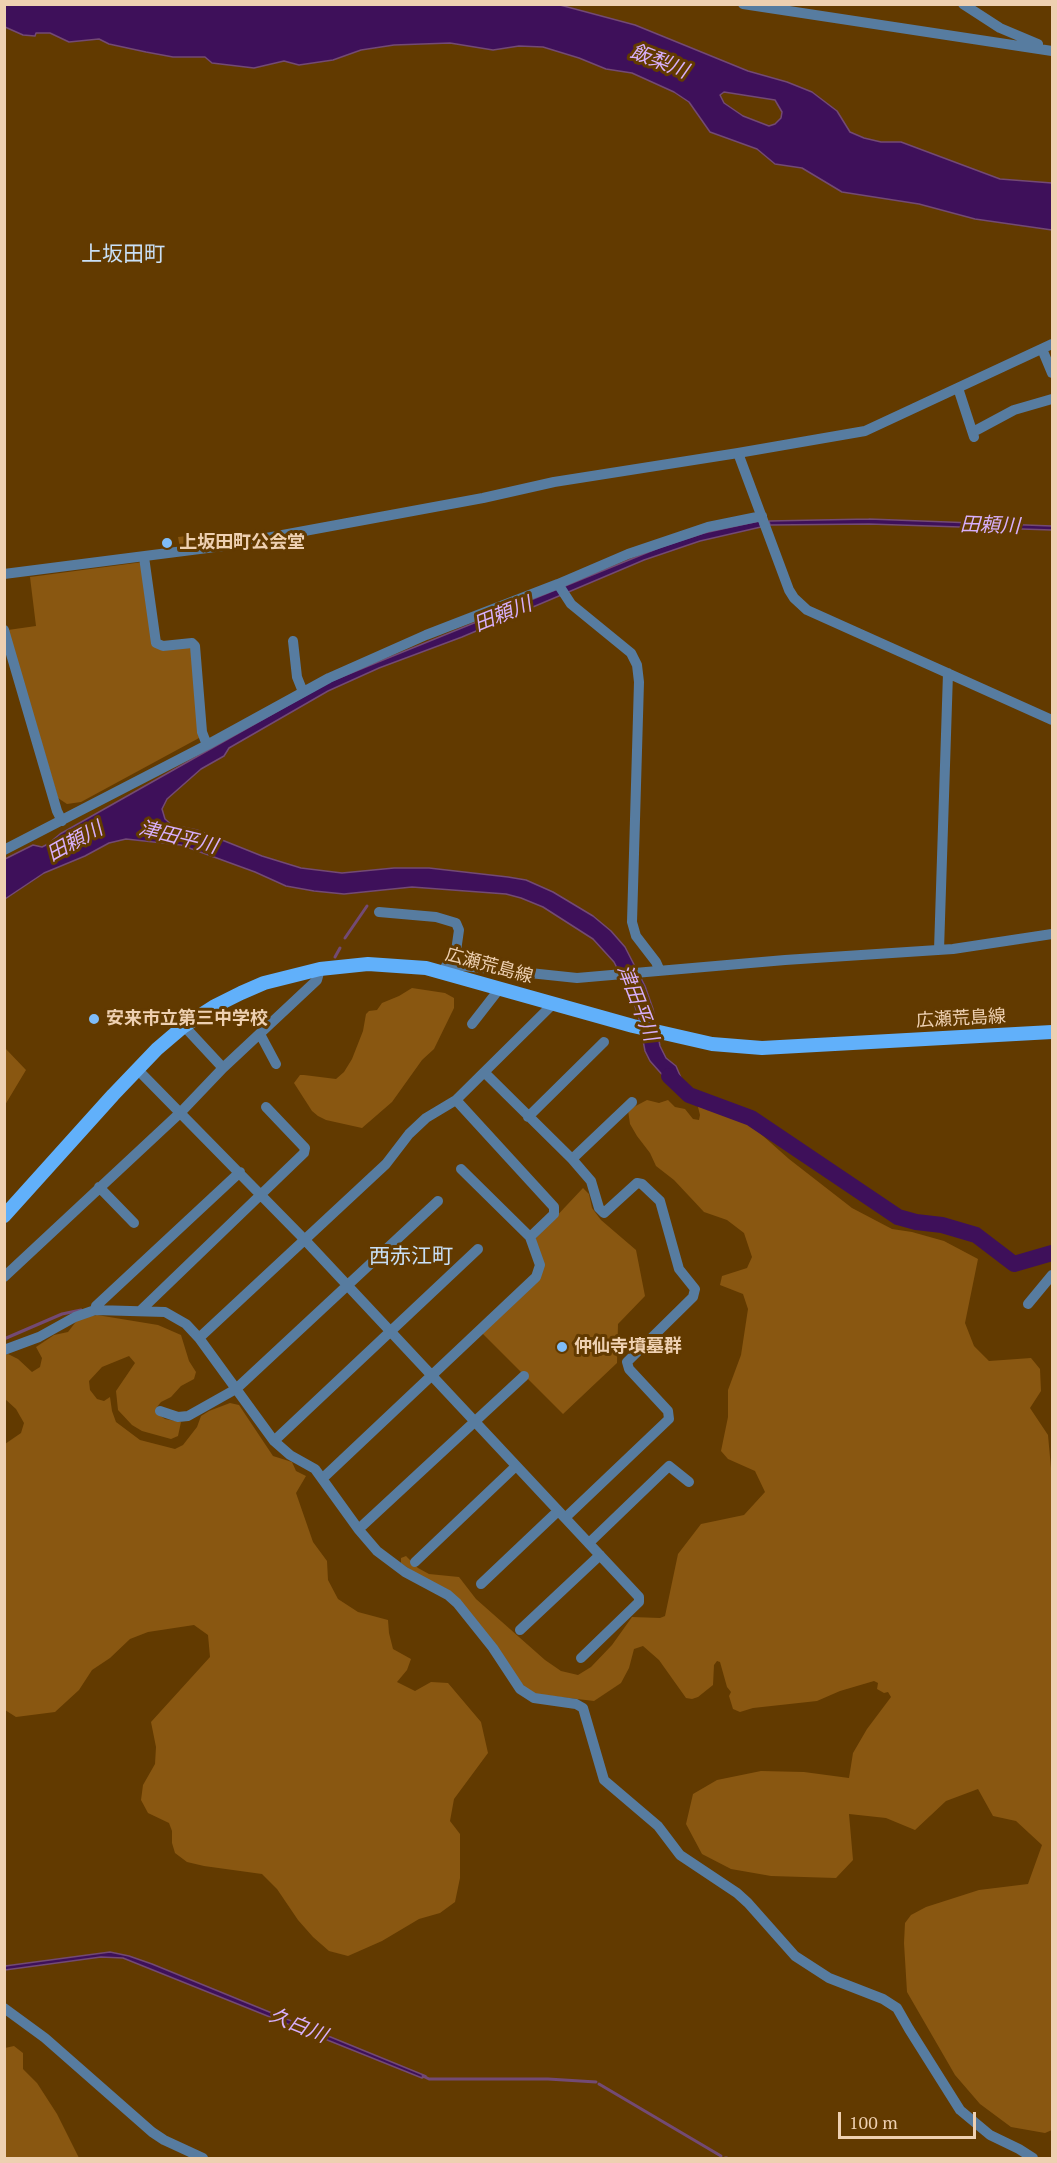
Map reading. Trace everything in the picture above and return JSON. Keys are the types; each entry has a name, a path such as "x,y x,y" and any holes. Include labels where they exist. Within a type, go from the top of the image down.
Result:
{"main road":[{"name":"広瀬荒島線","path":"4,1216 157,1049 184,1026 215,1006 249,990 273,980 320,969 387,964 448,968 500,988 666,1035 712,1044 762,1048 1053,1032"}],"street":[{"path":"743,4 1053,51"},
{"path":"963,4 1000,27 1053,51"},
{"path":"4,574 223,546 474,500 554,482 865,430 1047,346 1053,373"},
{"path":"958,388 974,435 1014,410 1053,399"},
{"path":"738,453 789,590 807,610 1053,720"},
{"path":"4,850 207,745 330,678 426,635 560,588 628,554 671,538 708,527 763,518"},
{"path":"144,557 156,642 163,646 192,644 195,646 202,732 207,745"},
{"path":"560,588 571,604 631,653 637,665 639,682 632,922 636,936 660,971"},
{"path":"4,630 62,821"},
{"path":"293,641 297,677 303,692"},
{"path":"939,950 948,674"},
{"path":"379,912 436,917 456,923 459,930 448,968 569,978 939,950 981,946 1053,934"},
{"path":"4,1277 181,1112 223,1068 317,980 320,969"},
{"path":"472,1024 500,988"},
{"path":"198,1338 386,1164 409,1134 426,1118 456,1100 554,1003"},
{"path":"184,1026 223,1068"},
{"path":"260,1034 276,1064"},
{"path":"528,1117 604,1042"},
{"path":"138,1070 304,1239 639,1597 640,1601 581,1658"},
{"path":"481,1584 669,1419 668,1411 629,1369 627,1362 693,1297 695,1291 679,1269 660,1202 642,1184 637,1183 604,1213 599,1208 591,1182 572,1159 485,1072"},
{"path":"456,1100 554,1207 554,1214 530,1237"},
{"path":"572,1159 632,1102"},
{"path":"140,1311 304,1153 305,1148 266,1107"},
{"path":"323,1478 536,1277 540,1265 530,1237 461,1169"},
{"path":"95,1310 96,1306 240,1172"},
{"path":"99,1187 134,1223"},
{"path":"160,1411 178,1418 188,1416 236,1389 438,1201"},
{"path":"274,1441 478,1248"},
{"path":"1028,1304 1053,1275"},
{"path":"4,1350 95,1310 170,1314 186,1324 274,1441 290,1455 310,1464 323,1478 359,1530 378,1551 405,1572 448,1595 457,1604 493,1648 520,1689 534,1698 576,1704 583,1708 603,1780 658,1826 681,1855 748,1903 795,1956 829,1978 884,1999 897,2008 960,2110 990,2135 1033,2158"},
{"path":"362,1526 524,1376"},
{"path":"415,1562 516,1466"},
{"path":"589,1543 669,1466 689,1482"},
{"path":"520,1630 600,1555"},
{"path":"4,2008 45,2038 152,2132 203,2158"}],"shaded area":[{"path":"205,534 207,544 180,548 178,537"},
{"path":"143,562 154,646 189,645 193,649 199,738 81,802 67,804 58,798 8,630 36,626 30,577"},
{"path":"412,988 445,993 454,998 454,1008 434,1049 422,1060 392,1102 362,1128 318,1116 312,1111 294,1083 300,1075 336,1079 344,1072 352,1059 363,1031 366,1014 377,1010 382,1003"},
{"path":"5,1048 26,1070 4,1105"},
{"path":"647,1100 659,1103 668,1100 675,1107 685,1109 693,1119 699,1120 699,1103 715,1108 753,1127 789,1159 852,1208 892,1229 944,1241 978,1259 965,1323 974,1346 989,1361 1031,1358 1040,1369 1041,1391 1030,1408 1048,1435 1052,1479 1052,2130 1045,2133 1011,2127 980,2104 955,2075 907,1992 905,1923 911,1915 926,1907 979,1890 1028,1884 1042,1845 1016,1821 993,1816 978,1789 946,1801 915,1830 886,1818 849,1814 853,1860 836,1878 771,1876 731,1869 702,1854 686,1824 693,1794 717,1780 761,1771 804,1772 849,1778 853,1753 867,1729 891,1697 888,1692 884,1693 877,1689 878,1683 874,1681 840,1691 817,1701 753,1708 740,1712 733,1709 729,1696 731,1692 727,1687 720,1662 717,1661 714,1665 713,1685 698,1697 686,1698 659,1660 643,1646 634,1649 629,1668 621,1683 594,1701 535,1694 524,1687 492,1641 425,1580 401,1563 401,1558 406,1556 418,1568 429,1574 459,1577 476,1599 545,1660 561,1671 578,1675 591,1667 612,1645 632,1617 660,1618 665,1616 678,1554 701,1524 744,1515 765,1492 755,1471 728,1459 721,1451 728,1417 728,1390 741,1355 748,1309 743,1294 720,1285 722,1276 747,1268 752,1257 744,1233 727,1220 704,1212 674,1180 656,1166 630,1124 628,1110"},
{"path":"583,1188 589,1194 592,1208 601,1220 636,1250 645,1296 618,1324 617,1363 563,1414 482,1333 538,1279 535,1239"},
{"path":"97,1315 158,1325 181,1335 189,1361 196,1372 194,1379 181,1386 157,1407 156,1413 165,1419 181,1422 178,1436 171,1439 142,1431 132,1425 118,1410 116,1391 135,1363 129,1356 102,1367 89,1381 90,1390 97,1399 104,1401 110,1397 116,1422 140,1440 175,1449 183,1445 197,1427 201,1416 230,1403 239,1405 273,1456 292,1462 296,1471 306,1476 296,1493 313,1542 327,1561 328,1580 338,1599 358,1612 388,1620 393,1649 411,1659 407,1670 397,1682 415,1691 431,1682 448,1683 481,1722 488,1753 454,1799 450,1821 460,1834 460,1878 455,1902 440,1913 419,1919 382,1941 348,1956 329,1951 313,1937 277,1889 262,1874 187,1862 175,1853 169,1823 148,1813 141,1800 143,1785 155,1764 156,1747 151,1722 210,1657 208,1635 194,1625 148,1632 130,1639 110,1658 92,1670 79,1690 55,1712 16,1717 5,1710 5,1444 21,1433 24,1423 16,1409 5,1399 5,1355 8,1354 18,1359 32,1372 40,1367 42,1358 36,1347 54,1335 68,1332 78,1319"},
{"path":"14,2046 23,2053 23,2069 37,2083 57,2114 79,2158 5,2158 5,2048"}],"water":[{"name":"飯梨川","path":"5,4 560,5 635,25 748,71 812,92 837,111 850,132 864,138 881,142 901,142 1000,179 1052,183 1052,230 975,219 919,204 842,192 802,168 775,164 757,149 710,132 689,102 674,92 632,73 606,69 543,47 519,46 493,50 450,43 394,45 361,50 333,60 299,65 284,61 254,68 212,63 205,57 173,57 146,52 109,44 99,39 69,42 50,33 36,33 35,36 23,35 5,27","holes":["724,92 775,100 782,112 781,118 769,126 743,116 724,103 720,95"]},
{"name":"田頼川","path":"869,519 1052,526 1052,530 869,524 770,525 769,521"},
{"name":"田頼川","path":"759,521 761,527 700,541 644,560 328,691 229,748 224,756 201,769 167,799 162,809 165,819 172,825 197,830 262,856 301,868 342,873 394,868 429,868 526,880 553,892 593,916 625,947 645,986 653,1009 660,1046 666,1058 676,1066 687,1092 674,1088 650,1061 645,1051 632,997 614,962 593,939 543,907 521,898 506,894 412,887 344,894 314,891 286,886 181,845 126,839 109,843 44,873 5,899 5,859 33,845 42,847 48,844 60,834 329,682 661,547 704,533"},
{"path":"110,1952 152,1964 426,2076 422,2078 123,1958 101,1957 5,1970 5,1966"}],"waterway":[{"path":"345,938 367,906"},
{"path":"335,957 340,948"},
{"name":"津田平川","path":"669,1076 689,1095 751,1118 898,1217 942,1225 976,1235 1014,1264 1052,1253"},
{"path":"4,1339 62,1314 81,1310"},
{"name":"久白川","path":"423,2076 429,2079 548,2079 596,2082"},
{"name":"久白川","path":"599,2084 721,2156"}],"place":[{"name":"上坂田町公会堂","path":"167,543"},
{"name":"安来市立第三中学校","path":"94,1019"},
{"name":"仲仙寺墳墓群","path":"562,1347"}],"district":[{"name":"上坂田町","path":"123,255"},
{"name":"西赤江町","path":"411,1257"}]}
